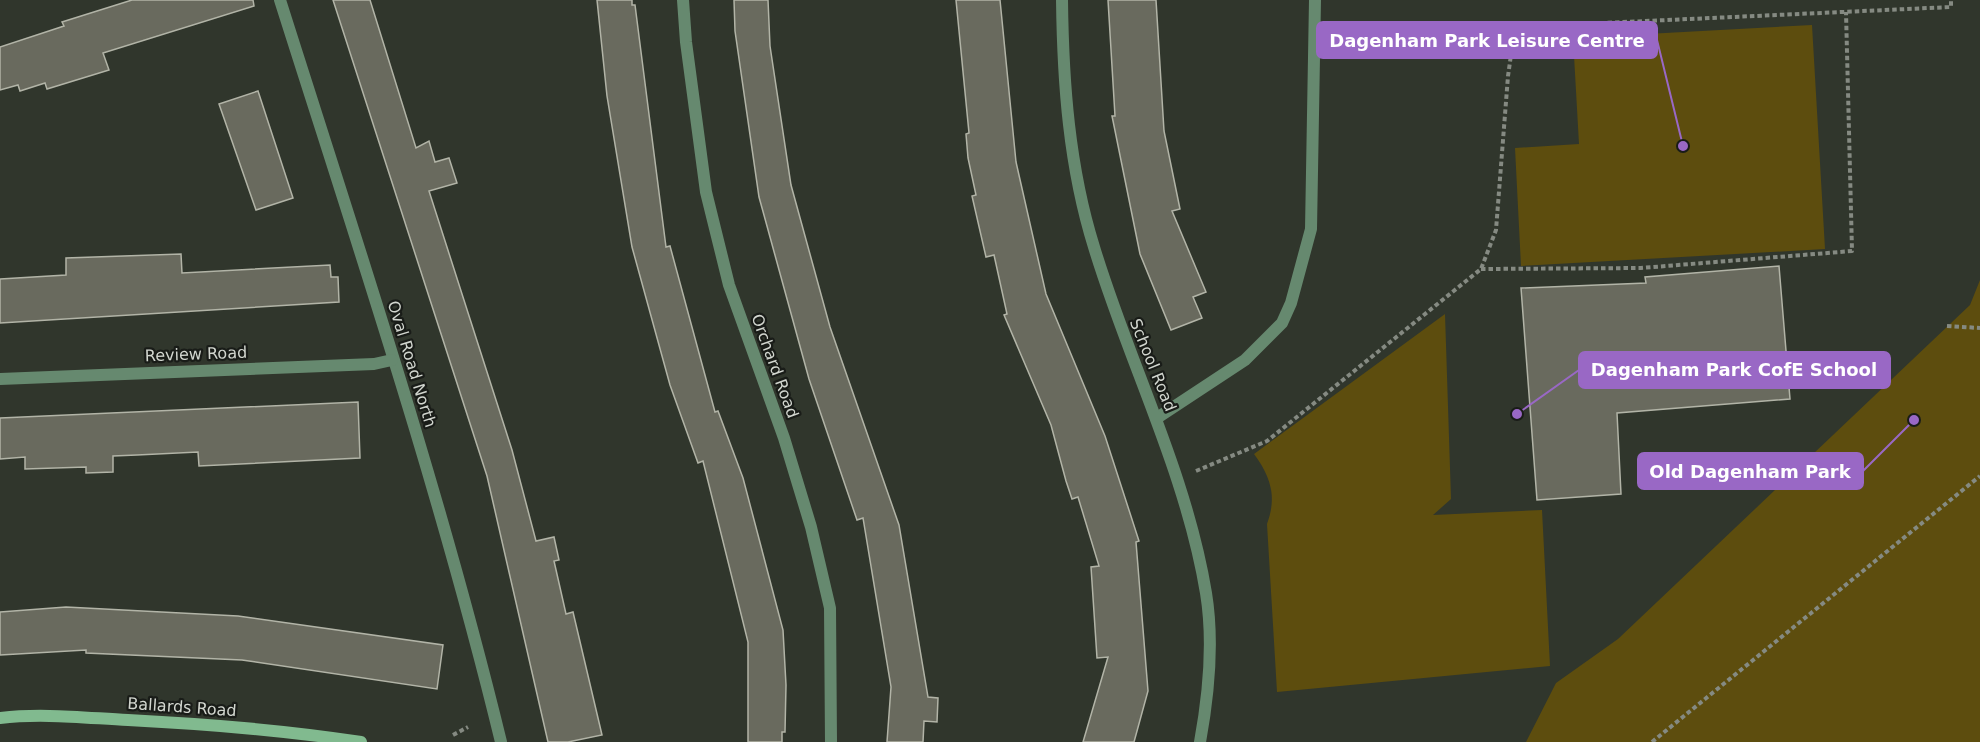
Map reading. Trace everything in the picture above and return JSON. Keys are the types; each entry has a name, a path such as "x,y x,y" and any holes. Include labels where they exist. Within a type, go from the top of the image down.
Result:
{"main road":[{"name":"Ballards Road","path":"0,718 61,717 199,724 256,728 361,742"}],"street":[{"name":"Oval Road North","path":"280,0 459,578 501,742"},
{"name":"Orchard Road","path":"683,0 686,42 706,192 729,285 784,438 811,527 830,608 831,742"},
{"name":"School Road","path":"1062,0 1067,122 1078,184 1093,244 1111,301 1179,479 1206,593 1209,694 1200,742"},
{"path":"1157,418 1245,360 1282,323 1291,303 1311,229 1315,0"},
{"name":"Review Road","path":"0,378 374,364 392,360"}],"path":[{"path":"1179,479 1267,441 1481,269 1496,230 1508,75 1515,27 1951,7 1951,0"},
{"path":"1481,269 1641,268 1852,251 1846,12"},
{"path":"1947,326 1980,328"},
{"path":"1652,742 1980,476"},
{"path":"453,735 468,727"}],"shaded area":[{"path":"1812,25 1825,249 1521,266 1515,148 1579,144 1573,38"},
{"path":"1980,280 1980,742 1526,742 1556,683 1618,639 1970,305"},
{"path":"1445,314 1451,499 1433,515 1542,510 1550,666 1277,692 1267,524 1272,496 1265,471 1254,454"}],"building":[{"path":"132,0 253,0 254,6 103,53 109,70 47,89 45,83 20,91 18,85 0,90 0,47 64,26 62,22"},
{"path":"333,0 370,0 416,148 429,141 435,162 449,158 457,183 429,191 512,450 536,541 554,537 559,560 554,561 566,614 573,612 602,735 568,742 548,742 487,476"},
{"path":"597,0 632,0 632,5 635,5 666,247 670,246 715,412 718,411 743,478 783,630 786,685 785,732 782,732 782,742 748,742 748,642 703,461 698,463 670,385 632,247 607,96"},
{"path":"734,0 768,0 770,46 791,185 830,327 899,525 928,697 938,698 937,722 924,721 923,742 887,742 891,687 863,518 857,520 809,379 759,197 735,31"},
{"path":"956,0 1000,0 1016,162 1046,294 1105,436 1139,541 1136,542 1148,691 1134,742 1083,742 1108,657 1097,658 1091,567 1099,566 1078,497 1072,499 1051,425 1004,315 1007,314 994,255 986,257 972,196 976,195 968,158 966,134 969,133"},
{"path":"1108,0 1156,0 1164,131 1180,209 1172,211 1206,292 1193,297 1202,318 1171,330 1140,254 1112,116 1115,116"},
{"path":"258,91 293,198 256,210 219,104"},
{"path":"181,254 182,273 330,265 331,277 338,277 339,302 0,323 0,279 66,275 66,258"},
{"path":"1779,266 1790,399 1617,413 1621,494 1537,500 1521,288 1646,283 1645,277"},
{"path":"358,402 360,458 199,466 198,452 113,456 113,472 86,473 86,467 25,469 25,457 0,459 0,418"},
{"path":"66,607 238,616 443,645 437,689 242,660 86,653 86,650 0,655 0,612"}],"place":[{"name":"Dagenham Park Leisure Centre","path":"1683,146"},
{"name":"Dagenham Park CofE School","path":"1517,414"},
{"name":"Old Dagenham Park","path":"1914,420"}]}
